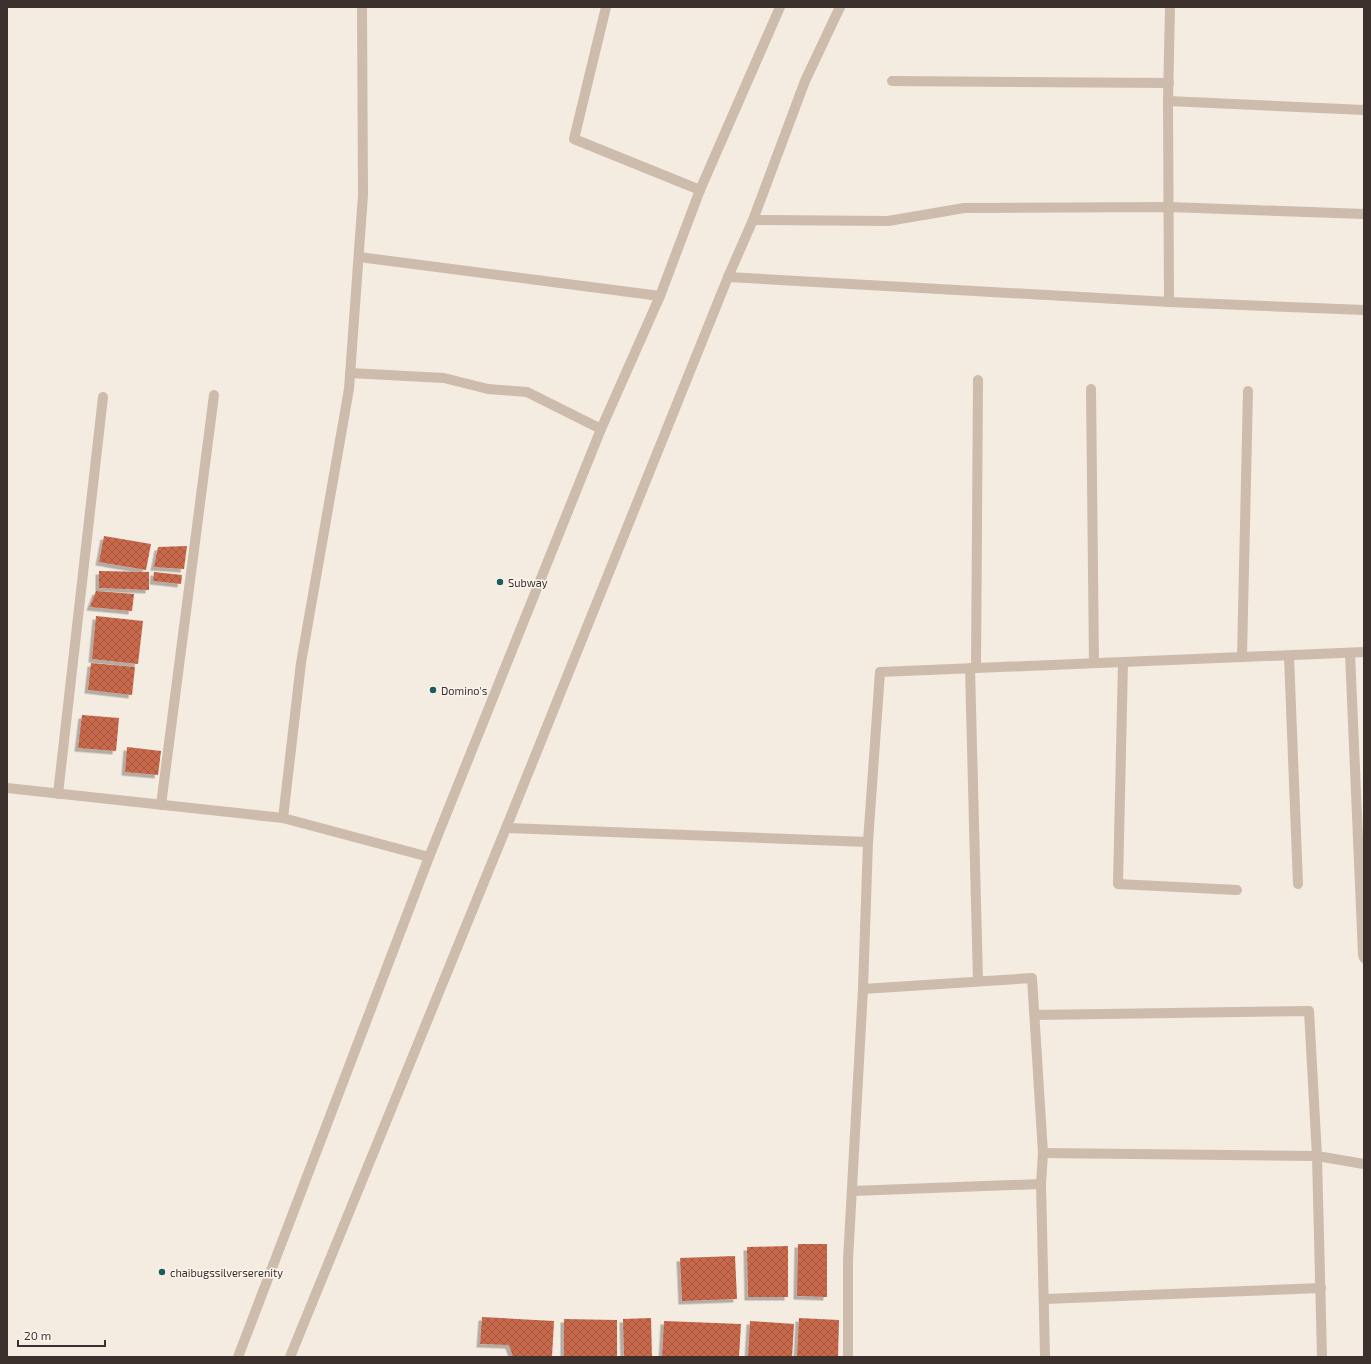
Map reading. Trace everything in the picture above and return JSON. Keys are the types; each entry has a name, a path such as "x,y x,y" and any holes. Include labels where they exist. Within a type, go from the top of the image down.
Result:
{"street":[{"path":"282,818 301,663 349,389 364,195 362,7"},
{"path":"606,7 574,139 700,190"},
{"path":"238,1357 429,857 601,429 660,296 700,190 780,7"},
{"path":"290,1357 506,828 728,277 754,220 805,81 840,7"},
{"path":"1169,302 1168,101 1170,7"},
{"path":"892,81 1169,83"},
{"path":"1168,101 1364,110"},
{"path":"754,220 888,221 964,208 1169,207 1364,214"},
{"path":"359,257 660,296"},
{"path":"728,277 1169,302 1364,310"},
{"path":"350,373 444,378 488,389 527,392 601,429"},
{"path":"978,380 973,668 978,981"},
{"path":"1091,389 1094,664"},
{"path":"1242,657 1248,391"},
{"path":"161,805 214,395"},
{"path":"58,794 103,397"},
{"path":"848,1357 848,1260 863,989 868,842 880,672 1364,652"},
{"path":"1350,653 1364,958"},
{"path":"1289,656 1298,884"},
{"path":"1123,662 1118,884 1237,890"},
{"path":"7,788 282,818 429,857"},
{"path":"506,828 868,842"},
{"path":"863,989 1032,978 1043,1153 1041,1184 1045,1299 1045,1357"},
{"path":"1035,1015 1309,1012 1317,1156 1322,1357"},
{"path":"1043,1153 1317,1156 1364,1164"},
{"path":"852,1191 1041,1184"},
{"path":"1045,1299 1321,1288"}],"building":[{"path":"104,536 151,544 146,570 99,562"},
{"path":"187,546 184,569 154,567 158,547"},
{"path":"99,571 149,572 149,590 99,588"},
{"path":"154,572 182,575 181,584 153,581"},
{"path":"96,591 134,594 132,611 90,607"},
{"path":"96,616 143,621 138,664 92,659"},
{"path":"91,663 135,667 132,695 88,690"},
{"path":"82,715 119,718 116,751 78,748"},
{"path":"127,747 161,751 158,775 125,772"},
{"path":"798,1244 827,1244 827,1297 797,1296"},
{"path":"788,1246 788,1297 748,1297 747,1247"},
{"path":"735,1256 737,1299 682,1301 680,1258"},
{"path":"482,1317 554,1321 552,1357 513,1357 509,1345 480,1344"},
{"path":"651,1318 652,1357 624,1357 623,1319"},
{"path":"799,1318 839,1320 838,1357 797,1357"},
{"path":"564,1319 617,1320 617,1357 564,1357"},
{"path":"664,1321 741,1324 739,1357 662,1357"},
{"path":"750,1321 794,1324 792,1357 748,1357"}],"place":[{"name":"Subway","path":"500,582"},
{"name":"Domino's","path":"433,690"},
{"name":"chaibugssilverserenity","path":"162,1272"}]}
